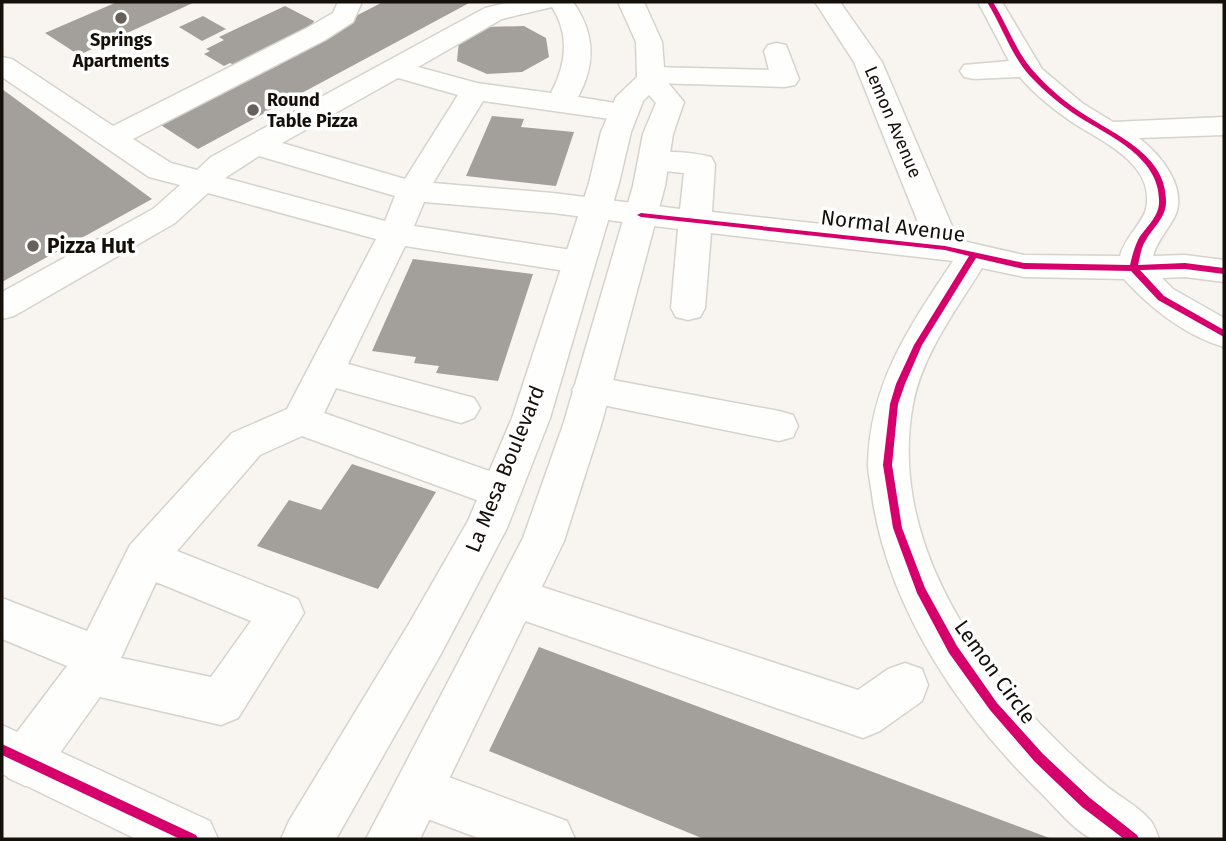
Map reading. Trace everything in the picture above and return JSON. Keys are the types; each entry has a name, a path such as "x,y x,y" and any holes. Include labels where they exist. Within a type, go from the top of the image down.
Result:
{"street":[{"path":"114,137 325,28 344,17 350,2"},
{"path":"2,307 164,216 222,164 255,145 494,13 543,2"},
{"path":"561,2 577,31 579,55 570,87 561,103"},
{"path":"392,839 419,791 543,541 591,390 641,215 658,134 670,102 651,77 649,42 631,2"},
{"name":"Lemon Avenue","path":"828,2 868,62 960,251"},
{"path":"990,2 1007,28 1027,68 1038,80 1081,116 1131,146 1149,165 1160,187 1162,198 1158,220 1142,239 1133,268 1161,298 1224,334"},
{"path":"651,77 785,79 777,51"},
{"path":"2,65 160,170 396,234 578,262"},
{"path":"974,71 1027,68"},
{"path":"395,69 475,91 624,112"},
{"name":"La Mesa Boulevard","path":"307,839 426,637 486,528 531,418 624,112 631,97 651,77"},
{"path":"192,839 14,755 94,665 145,558 246,444 301,421 396,234 413,191 475,91"},
{"path":"1110,131 1224,126"},
{"name":"Normal Avenue","path":"255,145 413,191 553,203 960,251 1024,266 1185,266 1224,271"},
{"path":"653,162 700,163 688,308"},
{"name":"Lemon Circle","path":"960,251 894,405 888,468 901,539 934,618 959,660 989,701 1027,746 1071,789 1133,839"},
{"path":"326,372 461,408"},
{"path":"591,390 779,426"},
{"path":"301,421 500,492"},
{"path":"2,618 94,665 221,702 282,613 145,558"},
{"path":"515,598 863,715 905,685"},
{"path":"419,791 549,839"}],"building":[{"name":"Springs Apartments","path":"117,2 195,2 79,55 45,33"},
{"path":"383,2 471,2 198,149 153,120"},
{"path":"285,6 314,21 311,27 234,65 230,63 224,66 204,54 210,51 206,49 224,40 219,37"},
{"path":"203,16 226,29 202,41 179,27"},
{"path":"524,26 546,38 549,57 522,72 487,74 457,61 459,41 484,27"},
{"path":"2,89 152,199 2,282"},
{"path":"492,116 524,119 521,127 574,132 556,186 466,176"},
{"path":"413,259 533,274 498,381 436,373 439,366 414,363 416,357 372,351"},
{"path":"352,464 436,492 378,589 257,546 289,500 321,510"},
{"path":"539,647 1052,839 704,839 489,751"}],"cycle path":[{"path":"990,2 1032,75 1077,112 1132,147 1152,168 1162,196 1161,209 1141,241 1133,268 1161,298 1224,334"},
{"path":"641,215 945,248 1024,266 1185,266 1224,271"},
{"path":"974,254 918,345 908,364 894,404 888,465 897,528 920,590 953,650 994,706 1039,758 1086,802 1133,839"},
{"path":"2,749 192,839"}],"place":[{"name":"Springs Apartments","path":"121,18"},
{"name":"Round Table Pizza","path":"253,110"},
{"name":"Pizza Hut","path":"33,246"}]}
